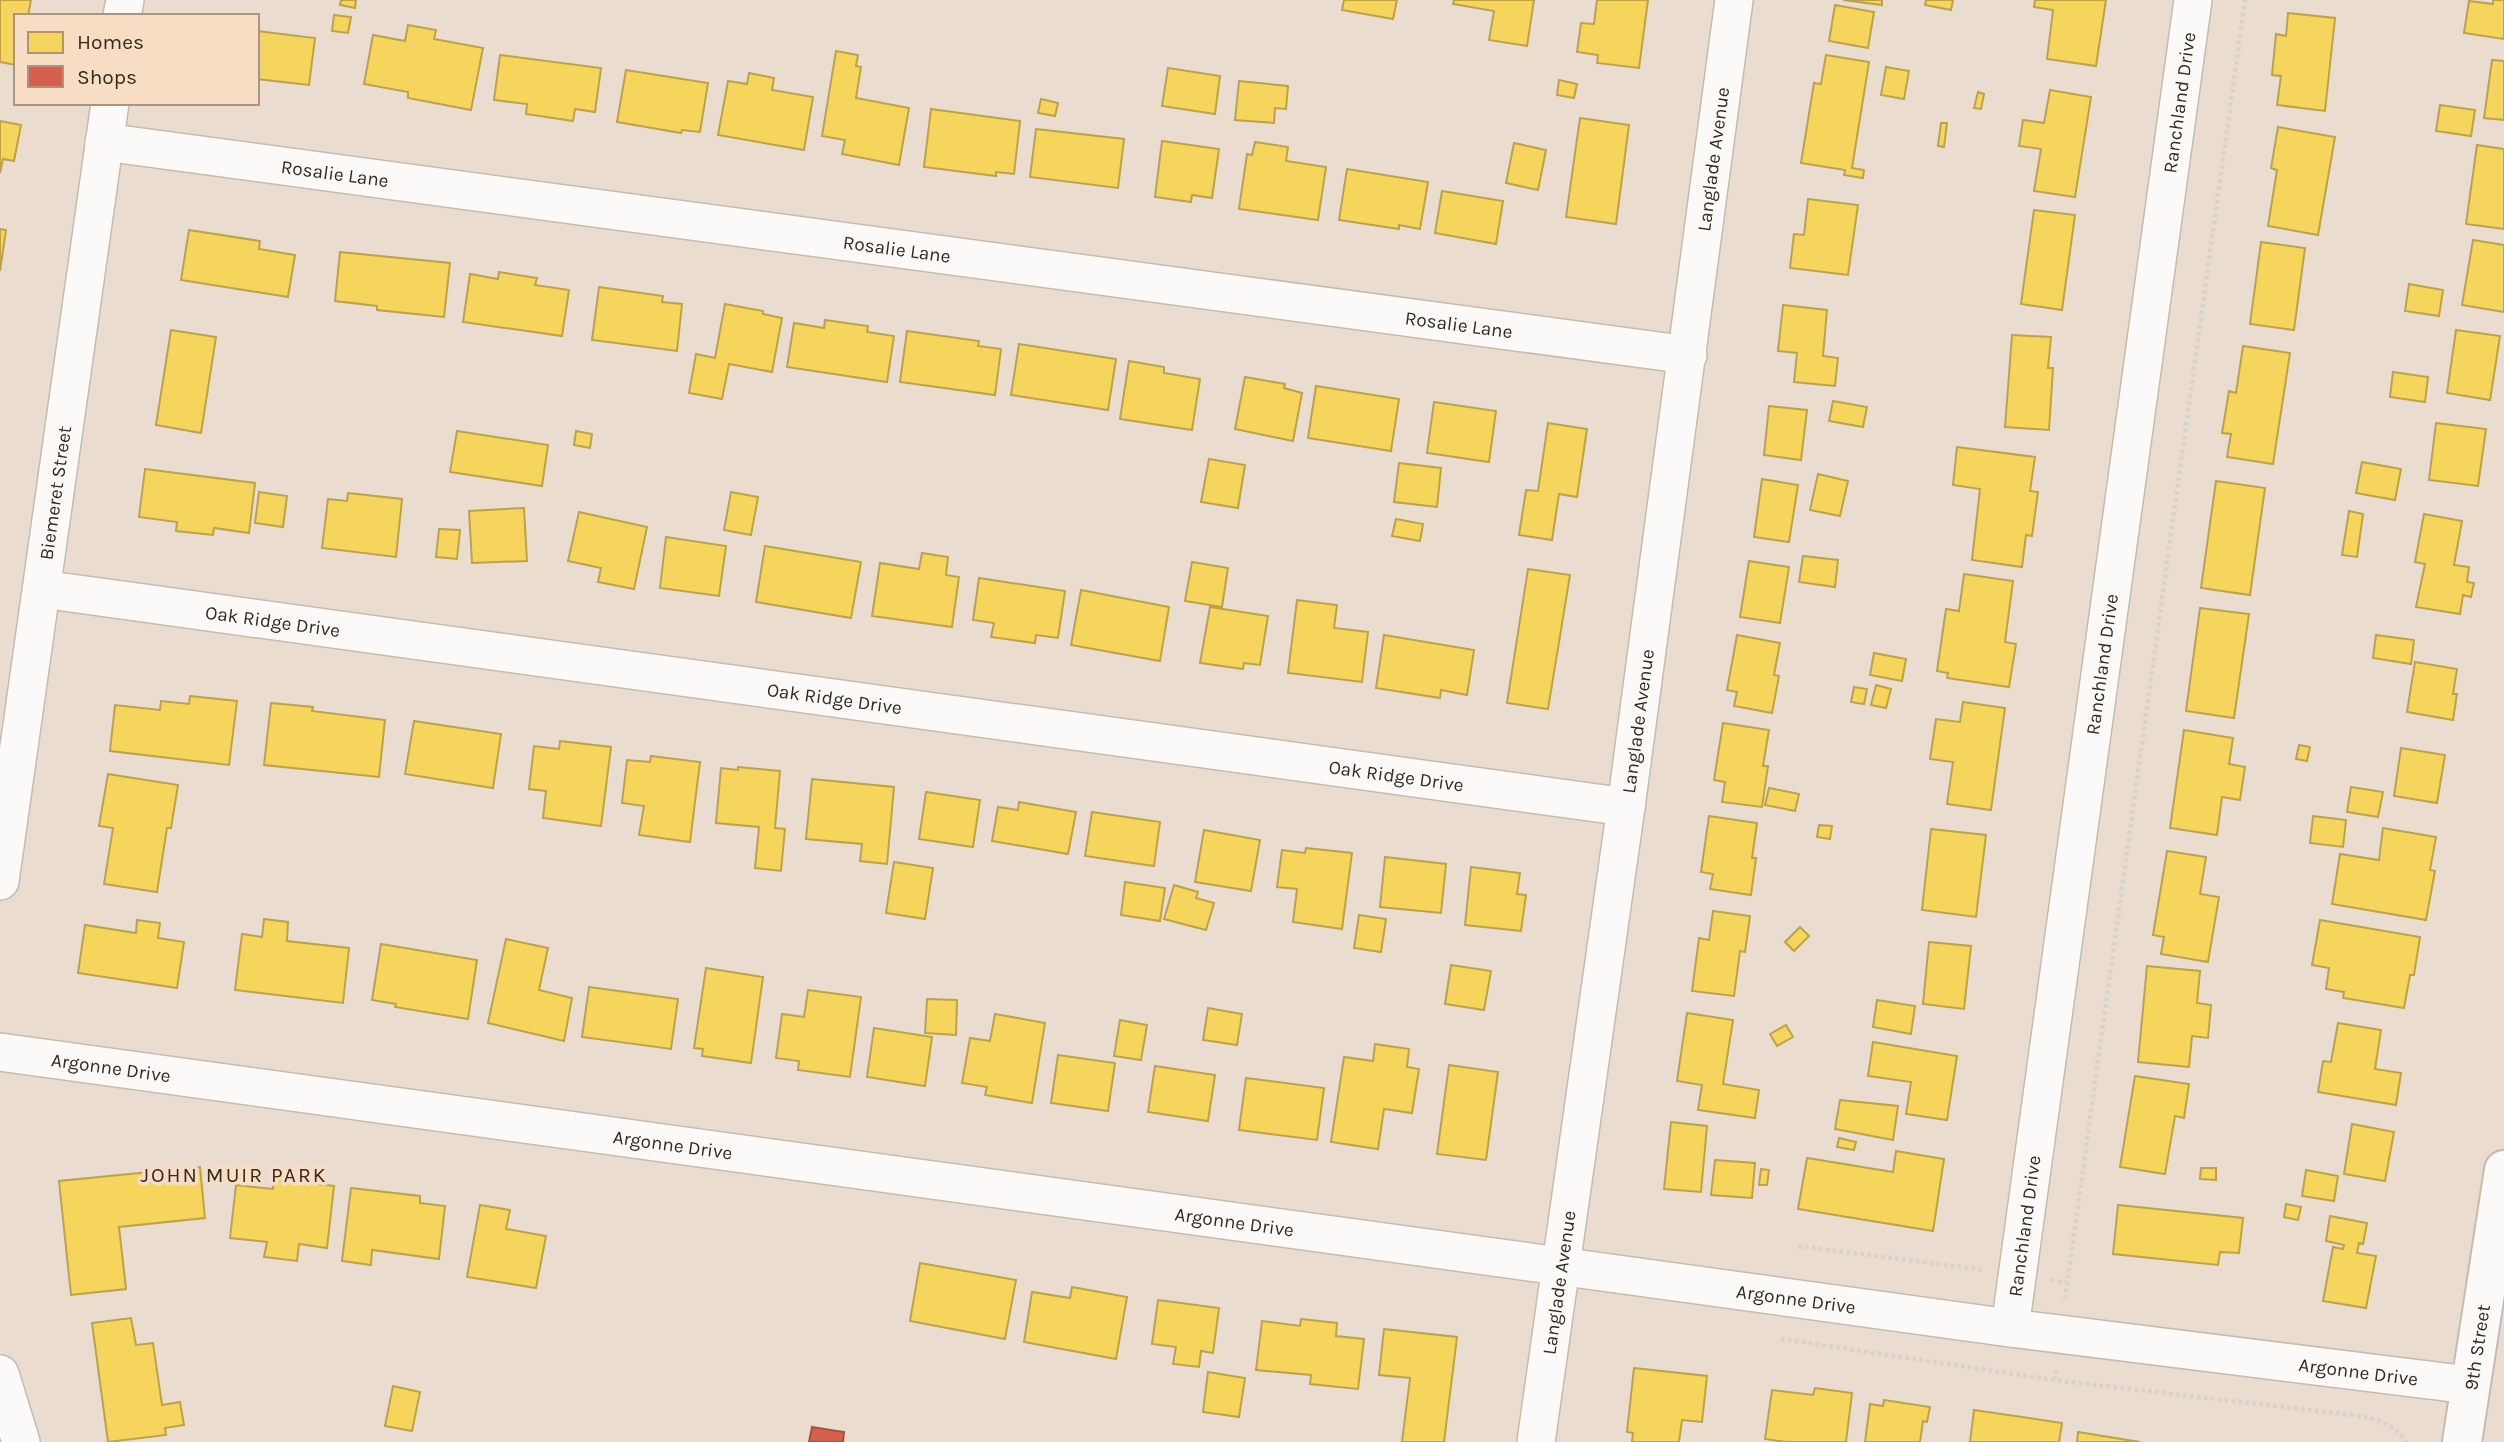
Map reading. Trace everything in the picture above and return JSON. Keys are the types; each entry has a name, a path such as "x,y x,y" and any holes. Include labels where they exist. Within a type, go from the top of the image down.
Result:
{"street":[{"name":"Langlade Avenue","path":"1536,1442 1626,807 1734,0"},
{"name":"Ranchland Drive","path":"2010,1328 2193,0"},
{"name":"Biemeret Street","path":"0,881 110,105"},
{"name":"Rosalie Lane","path":"104,142 1688,355"},
{"name":"Oak Ridge Drive","path":"41,589 1626,807"},
{"name":"Argonne Drive","path":"0,1052 2010,1328 2469,1385"},
{"name":"9th Street","path":"2462,1442 2504,1170"},
{"path":"0,1374 21,1442"}],"path":[{"path":"2054,1381 2245,0"},
{"path":"1798,1246 2068,1283"},
{"path":"1780,1339 2054,1381 2368,1417 2388,1424 2397,1430 2406,1442"}],"building: Homes":[{"path":"0,0 31,0 28,14 14,14 14,65 0,62"},
{"path":"341,0 356,0 355,8 340,5"},
{"path":"1344,0 1397,0 1393,19 1342,10"},
{"path":"1454,0 1534,0 1527,46 1489,40 1494,11 1453,4"},
{"path":"1597,0 1648,0 1639,68 1597,63 1598,55 1577,52 1581,23 1594,24"},
{"path":"1843,0 1882,0 1882,5"},
{"path":"1926,0 1953,0 1951,10 1925,5"},
{"path":"2035,0 2106,0 2096,66 2047,59 2053,10 2034,7"},
{"path":"2493,0 2504,0 2504,39 2464,33 2469,1 2493,4"},
{"path":"1835,5 1874,12 1868,48 1829,41"},
{"path":"2288,13 2335,18 2325,111 2277,105 2281,76 2272,75 2276,34 2286,36"},
{"path":"334,15 351,17 348,33 332,31"},
{"path":"408,25 436,30 434,39 483,48 471,110 408,98 408,92 364,84 373,35 405,41"},
{"path":"259,31 315,38 309,85 259,79"},
{"path":"836,51 858,55 856,66 861,67 856,98 909,108 899,165 842,154 845,140 822,136"},
{"path":"500,55 601,68 595,112 575,109 573,121 526,114 527,104 494,100"},
{"path":"1826,55 1869,62 1852,168 1864,170 1863,178 1844,175 1845,170 1801,163 1814,83 1821,84"},
{"path":"2492,60 2504,61 2504,120 2484,118"},
{"path":"1886,67 1909,71 1904,99 1881,95"},
{"path":"1168,68 1220,76 1215,114 1162,106"},
{"path":"626,70 708,83 700,132 682,130 681,133 617,122"},
{"path":"749,73 774,78 772,90 813,97 804,150 718,135 728,81 747,84"},
{"path":"1559,80 1577,84 1574,98 1557,95"},
{"path":"1239,81 1288,86 1286,109 1275,108 1274,123 1235,120"},
{"path":"2050,90 2091,97 2075,197 2034,191 2041,149 2019,146 2023,120 2044,123"},
{"path":"1978,92 1984,94 1981,109 1974,108"},
{"path":"1041,99 1058,103 1055,116 1038,113"},
{"path":"2440,105 2475,110 2471,136 2436,131"},
{"path":"931,109 1020,121 1014,174 996,172 996,176 924,167"},
{"path":"1580,118 1629,125 1616,224 1566,217"},
{"path":"0,121 21,125 14,161 3,159 0,173"},
{"path":"1941,123 1947,123 1944,147 1938,146"},
{"path":"2278,127 2335,137 2318,235 2268,226 2277,170 2271,168"},
{"path":"1036,129 1124,139 1118,188 1030,177"},
{"path":"1162,141 1219,149 1212,198 1192,195 1191,202 1155,197"},
{"path":"1255,142 1288,147 1286,161 1326,167 1318,220 1239,209 1247,154 1252,155"},
{"path":"1514,143 1546,150 1538,190 1506,183"},
{"path":"2477,145 2504,149 2504,229 2466,224"},
{"path":"1347,169 1428,182 1420,229 1399,225 1399,229 1339,220"},
{"path":"1442,191 1503,201 1496,244 1435,233"},
{"path":"1808,199 1858,205 1848,275 1790,268 1794,234 1804,235"},
{"path":"2034,210 2075,215 2062,310 2021,304"},
{"path":"0,229 6,230 0,271"},
{"path":"189,230 260,241 259,249 295,255 288,297 181,280"},
{"path":"2473,240 2504,245 2504,312 2462,305"},
{"path":"2261,242 2305,248 2294,330 2250,324"},
{"path":"340,252 450,263 444,317 377,310 377,306 335,301"},
{"path":"499,272 537,278 535,285 569,290 562,336 463,322 470,274 498,279"},
{"path":"2409,284 2443,290 2439,316 2405,311"},
{"path":"599,287 663,296 662,302 682,304 677,351 592,340"},
{"path":"725,304 763,311 763,314 782,318 772,372 729,364 722,399 689,393 696,354 715,358"},
{"path":"1783,305 1827,310 1823,356 1838,358 1835,386 1794,382 1797,353 1778,351"},
{"path":"825,320 868,326 867,332 894,336 887,382 787,367 794,323 824,328"},
{"path":"171,330 216,337 201,433 156,425"},
{"path":"2456,330 2500,336 2490,400 2447,393"},
{"path":"907,331 979,341 978,346 1001,349 995,395 900,382"},
{"path":"2012,335 2051,337 2048,368 2053,368 2049,430 2005,427"},
{"path":"1019,344 1116,359 1108,410 1011,395"},
{"path":"2243,346 2290,353 2273,464 2227,457 2231,434 2222,433 2229,391 2236,393"},
{"path":"1129,361 1164,367 1164,373 1200,379 1192,430 1120,419"},
{"path":"2393,372 2428,377 2425,402 2390,397"},
{"path":"1245,377 1285,384 1284,388 1302,393 1293,441 1235,429"},
{"path":"1316,386 1399,399 1391,451 1308,438"},
{"path":"1833,401 1867,407 1863,427 1829,421"},
{"path":"1434,402 1496,411 1489,462 1427,453"},
{"path":"1769,406 1807,410 1801,460 1764,455"},
{"path":"1548,423 1587,429 1577,497 1559,494 1552,540 1519,535 1526,490 1538,491"},
{"path":"2436,423 2486,429 2478,486 2429,480"},
{"path":"457,431 548,445 542,486 450,472"},
{"path":"576,431 592,434 590,448 574,445"},
{"path":"1957,447 2035,457 2030,491 2038,492 2032,536 2026,535 2022,567 1972,560 1980,489 1953,485"},
{"path":"1209,459 1245,465 1238,508 1201,502"},
{"path":"2362,462 2401,469 2395,500 2356,493"},
{"path":"1399,463 1441,468 1437,507 1394,502"},
{"path":"145,469 255,483 249,533 214,528 213,535 176,531 177,522 139,517"},
{"path":"1818,474 1848,481 1840,516 1810,510"},
{"path":"1762,479 1798,485 1789,542 1754,537"},
{"path":"2216,481 2265,488 2250,595 2201,588"},
{"path":"259,492 287,496 283,527 255,523"},
{"path":"731,492 758,497 751,535 724,530"},
{"path":"348,493 402,499 396,557 322,548 328,499 347,501"},
{"path":"524,508 527,561 472,563 469,511"},
{"path":"2349,511 2363,514 2357,557 2342,555"},
{"path":"579,512 647,527 634,589 598,582 601,568 568,561"},
{"path":"2424,514 2462,521 2454,565 2469,567 2467,582 2474,583 2471,597 2463,595 2460,614 2416,607 2425,564 2415,562"},
{"path":"1396,519 1423,524 1420,541 1392,536"},
{"path":"439,529 460,530 457,559 436,557"},
{"path":"666,537 726,546 719,596 660,588"},
{"path":"765,546 861,562 851,618 756,602"},
{"path":"922,553 948,557 946,575 959,577 952,627 872,616 880,563 919,569"},
{"path":"1803,556 1838,560 1835,587 1799,582"},
{"path":"1749,561 1789,567 1780,623 1740,617"},
{"path":"1192,562 1228,568 1222,607 1185,601"},
{"path":"1528,569 1570,575 1548,709 1507,703"},
{"path":"1964,574 2013,581 2005,642 2016,644 2009,687 1947,678 1948,673 1937,671 1946,609 1959,611"},
{"path":"979,578 1065,591 1058,638 1036,635 1035,643 991,637 994,623 973,620"},
{"path":"1081,590 1169,607 1160,661 1071,645"},
{"path":"1297,600 1337,605 1334,628 1368,632 1362,682 1288,673"},
{"path":"1210,607 1268,616 1260,665 1244,663 1243,669 1200,663"},
{"path":"2200,608 2249,614 2234,718 2186,711"},
{"path":"1384,635 1474,650 1467,695 1441,690 1440,698 1376,688"},
{"path":"1737,635 1780,643 1774,675 1779,676 1772,713 1734,706 1737,692 1727,690"},
{"path":"2376,635 2414,640 2411,664 2373,658"},
{"path":"1874,653 1906,659 1902,681 1870,675"},
{"path":"2415,662 2457,669 2453,720 2407,712"},
{"path":"1876,685 1891,689 1886,708 1871,705"},
{"path":"1854,687 1867,689 1864,704 1851,702"},
{"path":"190,696 237,701 229,765 110,751 115,705 160,710 161,701 189,704"},
{"path":"1963,702 2005,708 1991,810 1947,804 1953,762 1930,759 1936,719 1960,722"},
{"path":"271,703 313,707 312,711 385,720 379,777 264,765"},
{"path":"414,721 501,734 493,788 405,774"},
{"path":"1723,723 1769,730 1763,766 1768,766 1762,807 1722,802 1725,782 1714,780"},
{"path":"2184,730 2233,738 2229,764 2245,767 2240,800 2222,797 2217,835 2170,828"},
{"path":"560,741 611,747 601,826 543,818 546,791 529,789 534,746 559,749"},
{"path":"2299,745 2310,747 2307,761 2296,759"},
{"path":"2401,748 2445,755 2437,803 2394,796"},
{"path":"651,756 700,762 690,842 639,835 644,806 622,803 627,760 650,762"},
{"path":"738,767 780,771 775,828 785,829 781,871 755,868 759,827 716,823 721,768 738,770"},
{"path":"108,774 178,785 171,828 167,828 157,892 104,884 113,828 99,826"},
{"path":"812,779 894,787 887,864 860,861 862,844 806,839"},
{"path":"2351,787 2383,792 2378,817 2347,812"},
{"path":"1769,788 1799,794 1795,811 1765,805"},
{"path":"926,792 980,800 973,847 919,839"},
{"path":"1019,802 1076,812 1068,854 992,841 998,807 1018,810"},
{"path":"1092,812 1160,822 1154,866 1085,856"},
{"path":"1709,816 1757,823 1751,895 1710,889 1713,874 1701,872"},
{"path":"2313,816 2346,820 2343,847 2310,843"},
{"path":"1819,825 1832,826 1830,839 1817,837"},
{"path":"2383,828 2436,837 2430,870 2435,871 2426,920 2332,904 2340,854 2379,860"},
{"path":"1931,829 1986,835 1976,917 1922,910"},
{"path":"1204,830 1260,840 1251,891 1195,882"},
{"path":"1306,848 1352,853 1342,929 1293,922 1297,889 1277,887 1282,850 1305,853"},
{"path":"2167,851 2206,857 2200,894 2219,897 2208,962 2161,954 2164,937 2153,935"},
{"path":"1385,857 1446,864 1441,913 1380,907"},
{"path":"894,862 933,868 925,919 886,913"},
{"path":"1471,867 1520,873 1517,894 1526,895 1521,931 1465,925"},
{"path":"1125,882 1165,888 1160,921 1121,915"},
{"path":"1174,885 1198,892 1196,898 1214,903 1206,930 1164,919"},
{"path":"1713,911 1750,916 1745,952 1740,951 1734,996 1692,991 1699,938 1709,940"},
{"path":"1359,915 1386,919 1381,952 1354,948"},
{"path":"264,919 288,922 287,941 349,948 343,1003 235,990 242,934 262,937"},
{"path":"137,920 160,923 158,938 184,942 177,988 78,973 85,925 136,933"},
{"path":"2320,920 2420,937 2414,975 2410,975 2404,1008 2343,998 2344,992 2326,989 2329,968 2312,965"},
{"path":"1800,927 1809,936 1794,951 1785,942"},
{"path":"506,939 548,948 539,990 572,998 564,1041 488,1023"},
{"path":"1929,942 1971,946 1964,1009 1923,1004"},
{"path":"381,944 477,960 468,1019 395,1007 396,1004 372,1000"},
{"path":"1451,965 1491,971 1484,1010 1445,1004"},
{"path":"2147,966 2200,971 2197,1003 2211,1005 2208,1038 2192,1036 2189,1067 2138,1062"},
{"path":"706,968 763,977 751,1063 702,1056 703,1049 694,1048"},
{"path":"589,987 678,999 671,1049 582,1037"},
{"path":"808,990 861,997 850,1077 798,1070 799,1061 776,1058 782,1014 804,1017"},
{"path":"927,999 957,1000 956,1035 925,1033"},
{"path":"1877,1000 1915,1006 1911,1034 1873,1027"},
{"path":"1208,1008 1242,1014 1237,1045 1203,1040"},
{"path":"1687,1013 1733,1020 1723,1084 1759,1090 1755,1118 1698,1110 1702,1085 1677,1081"},
{"path":"995,1014 1045,1023 1032,1103 985,1095 987,1087 962,1083 970,1038 990,1041"},
{"path":"1120,1020 1147,1025 1141,1060 1114,1056"},
{"path":"2338,1023 2381,1030 2375,1069 2401,1073 2396,1105 2318,1092 2323,1061 2331,1062"},
{"path":"1786,1025 1793,1037 1777,1046 1770,1034"},
{"path":"874,1028 932,1037 925,1086 867,1077"},
{"path":"1873,1042 1957,1056 1947,1120 1906,1114 1911,1082 1868,1076"},
{"path":"1375,1044 1409,1049 1407,1067 1419,1069 1412,1113 1384,1109 1378,1149 1331,1142 1344,1057 1373,1061"},
{"path":"1058,1055 1115,1063 1108,1111 1051,1103"},
{"path":"1449,1065 1498,1072 1486,1160 1437,1154"},
{"path":"1155,1066 1215,1075 1208,1121 1148,1112"},
{"path":"2135,1076 2189,1084 2184,1118 2175,1116 2165,1174 2120,1167"},
{"path":"1246,1078 1324,1088 1317,1140 1239,1130"},
{"path":"1840,1100 1898,1106 1893,1140 1835,1129"},
{"path":"1671,1122 1707,1126 1701,1192 1664,1189"},
{"path":"2352,1124 2394,1132 2385,1181 2344,1174"},
{"path":"1839,1138 1856,1142 1854,1150 1837,1147"},
{"path":"1896,1151 1944,1159 1933,1231 1798,1209 1807,1158 1893,1172"},
{"path":"1715,1160 1755,1163 1752,1198 1711,1195"},
{"path":"200,1167 205,1218 119,1227 126,1289 71,1295 59,1181"},
{"path":"2201,1168 2216,1168 2216,1180 2200,1179"},
{"path":"1761,1169 1769,1170 1767,1185 1759,1185"},
{"path":"2306,1170 2338,1176 2334,1201 2302,1196"},
{"path":"274,1179 334,1186 327,1248 299,1244 297,1261 264,1257 267,1242 230,1238 236,1185 273,1189"},
{"path":"351,1188 420,1196 420,1203 445,1206 439,1259 372,1250 371,1265 342,1261"},
{"path":"2286,1204 2301,1207 2298,1220 2284,1217"},
{"path":"480,1205 510,1210 506,1229 546,1236 536,1288 467,1277"},
{"path":"2118,1205 2243,1218 2239,1253 2220,1252 2218,1265 2113,1254"},
{"path":"2330,1216 2367,1223 2363,1244 2359,1243 2357,1253 2376,1256 2366,1308 2323,1301 2333,1247 2343,1249 2344,1245 2326,1241"},
{"path":"920,1263 1016,1280 1005,1339 910,1321"},
{"path":"1072,1287 1127,1297 1116,1359 1024,1342 1032,1292 1070,1298"},
{"path":"1158,1300 1219,1308 1213,1353 1201,1351 1199,1367 1173,1364 1176,1347 1152,1344"},
{"path":"131,1318 136,1345 153,1343 162,1405 180,1402 184,1425 165,1428 166,1435 108,1442 92,1323"},
{"path":"1301,1319 1337,1323 1336,1336 1364,1339 1358,1389 1310,1384 1311,1375 1256,1370 1262,1321 1300,1326"},
{"path":"1384,1329 1457,1337 1444,1442 1402,1442 1410,1378 1379,1375"},
{"path":"1634,1368 1707,1376 1702,1422 1682,1420 1679,1442 1632,1442 1633,1433 1627,1432"},
{"path":"1208,1372 1245,1378 1239,1417 1203,1412"},
{"path":"393,1386 420,1392 412,1431 385,1426"},
{"path":"1815,1388 1852,1393 1846,1442 1786,1442 1765,1439 1772,1390 1813,1395"},
{"path":"1884,1400 1930,1407 1927,1422 1923,1421 1920,1442 1865,1442 1870,1404 1883,1406"},
{"path":"1974,1410 2062,1423 2059,1442 1970,1442"},
{"path":"2078,1432 2140,1442 2077,1442"}],"building: Shops":[{"path":"812,1427 844,1432 843,1442 809,1442"}],"district":[{"name":"JOHN MUIR PARK","path":"234,1175"}]}
